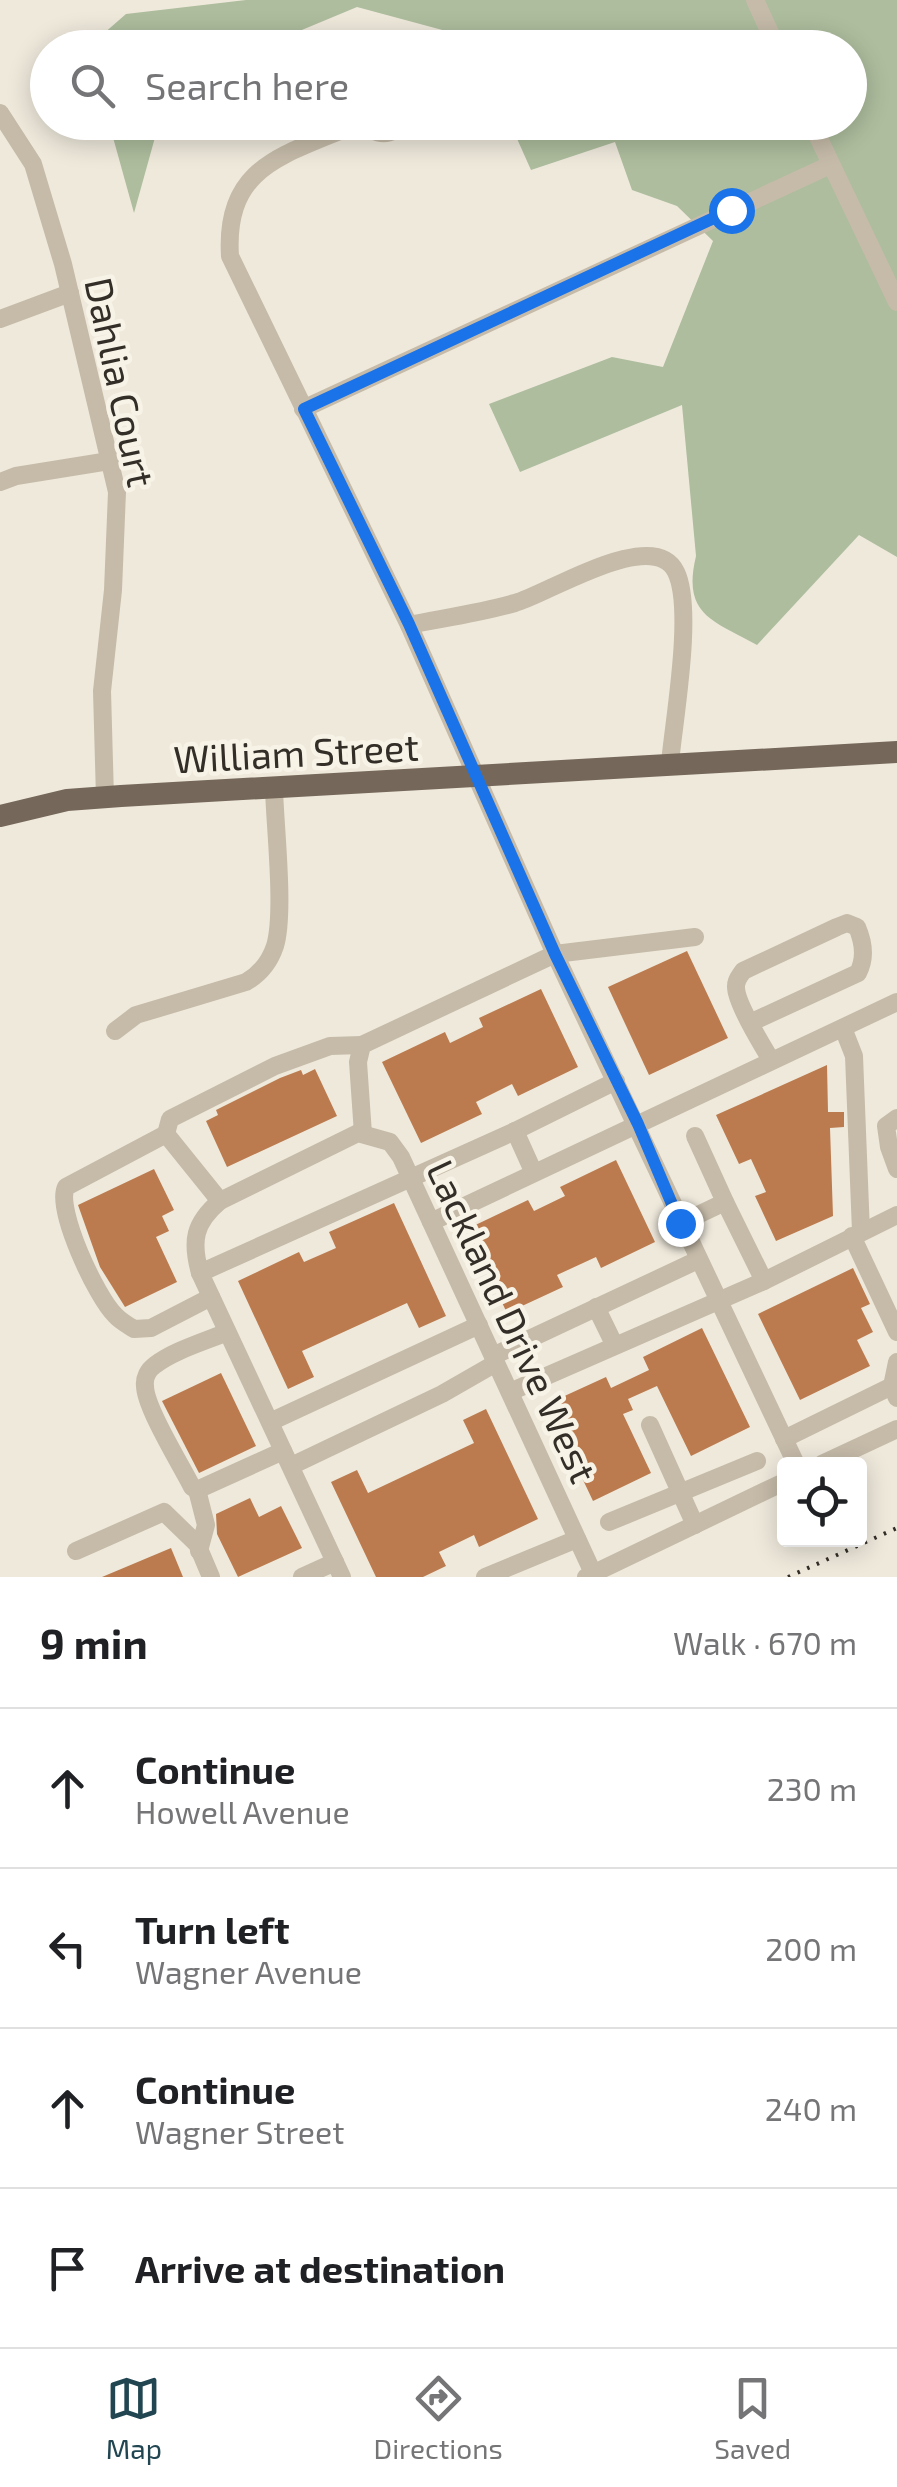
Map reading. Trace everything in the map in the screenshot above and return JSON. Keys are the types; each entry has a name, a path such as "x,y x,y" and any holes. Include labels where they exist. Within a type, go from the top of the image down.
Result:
{"main road":[{"name":"William Street","path":"0,816 67,800 897,752"}],"street":[{"path":"755,0 768,30"},
{"name":"Dahlia Court","path":"0,114 32,164 70,292 116,492 113,590 102,691 104,798"},
{"path":"321,140 266,165 248,180 236,202 229,230 230,256 409,624 555,954 793,1457"},
{"path":"819,140 897,302"},
{"path":"304,409 830,165"},
{"path":"0,320 70,292"},
{"path":"0,482 109,461"},
{"path":"409,624 514,604 616,560 645,557 675,568 681,592 682,625 670,763"},
{"path":"115,1030 136,1015 246,982 270,958 278,933 274,789"},
{"path":"755,1020 858,972 862,964 862,938 856,926 847,923 743,971 736,983 741,1002 755,1020 771,1060"},
{"path":"211,1296 151,1328 134,1329 113,1314 69,1228 62,1203 66,1187 166,1134 170,1120 275,1066 330,1046 362,1045 555,954 695,938"},
{"path":"431,1222 897,1002"},
{"path":"843,1028 854,1056 856,1234 897,1332"},
{"path":"302,1577 339,1570 200,1272 193,1249 195,1230 220,1201 290,1164 363,1134 358,1062 362,1045"},
{"path":"200,1272 515,1131 616,1081"},
{"path":"897,1118 886,1126 886,1136 897,1169"},
{"path":"515,1131 533,1172"},
{"path":"166,1134 220,1201"},
{"name":"Lackland Drive West","path":"363,1134 390,1142 411,1178 577,1539 589,1575"},
{"path":"695,1136 764,1281"},
{"path":"680,1223 725,1202"},
{"path":"510,1392 764,1281 897,1215"},
{"path":"197,1490 288,1458 442,1394 495,1359 698,1260"},
{"path":"596,1307 614,1344"},
{"path":"270,1422 479,1325"},
{"path":"200,1551 206,1525 197,1490 182,1468 146,1395 144,1383 155,1365 228,1332"},
{"path":"784,1439 894,1392 897,1362"},
{"path":"650,1425 695,1525"},
{"path":"837,1457 897,1429"},
{"path":"610,1522 757,1461"},
{"path":"589,1575 777,1485"},
{"path":"76,1551 164,1512 200,1551 211,1577"},
{"path":"485,1577 577,1539"}],"green space":[{"path":"246,0 897,0 897,557 859,535 757,645 704,613 693,591 696,556 682,405 520,472 489,404 612,357 663,367 713,241 677,206 632,190 615,142 531,170 518,140 867,140 867,30 442,30 357,7 302,30 108,30 126,14"},
{"path":"114,140 154,140 134,213"}],"building":[{"path":"687,951 728,1038 649,1075 608,987"},
{"path":"541,989 578,1067 518,1096 512,1084 476,1102 482,1114 421,1143 382,1062 445,1032 450,1043 483,1027 479,1018"},
{"path":"827,1065 828,1112 844,1112 844,1127 830,1128 833,1216 776,1241 755,1196 766,1192 751,1159 739,1164 716,1115"},
{"path":"315,1069 337,1116 227,1167 206,1121 218,1115 216,1110 280,1078"},
{"path":"616,1160 655,1242 601,1268 596,1257 557,1275 563,1287 507,1313 467,1229 528,1200 534,1211 565,1196 560,1187"},
{"path":"154,1169 174,1210 162,1216 169,1231 156,1237 177,1282 125,1307 100,1267 78,1205"},
{"path":"394,1203 446,1316 419,1328 407,1303 302,1351 314,1377 288,1389 238,1281 299,1252 304,1262 336,1248 329,1232"},
{"path":"853,1268 870,1304 861,1308 873,1332 857,1340 870,1366 800,1400 758,1314"},
{"path":"702,1328 750,1427 691,1456 657,1386 628,1399 633,1410 623,1414 651,1473 593,1501 547,1404 606,1377 611,1388 649,1370 643,1357"},
{"path":"221,1373 256,1446 199,1473 162,1401"},
{"path":"486,1409 538,1519 479,1547 474,1535 439,1552 446,1566 423,1577 376,1577 331,1482 357,1470 368,1493 474,1443 463,1420"},
{"path":"250,1498 259,1517 281,1506 302,1548 238,1577 217,1534 216,1514"},
{"path":"171,1548 183,1577 102,1577"}],"railway":[{"path":"788,1577 897,1528"}],"route":[{"path":"680,1223 638,1124 555,954 409,624 304,409 731,210"}]}
